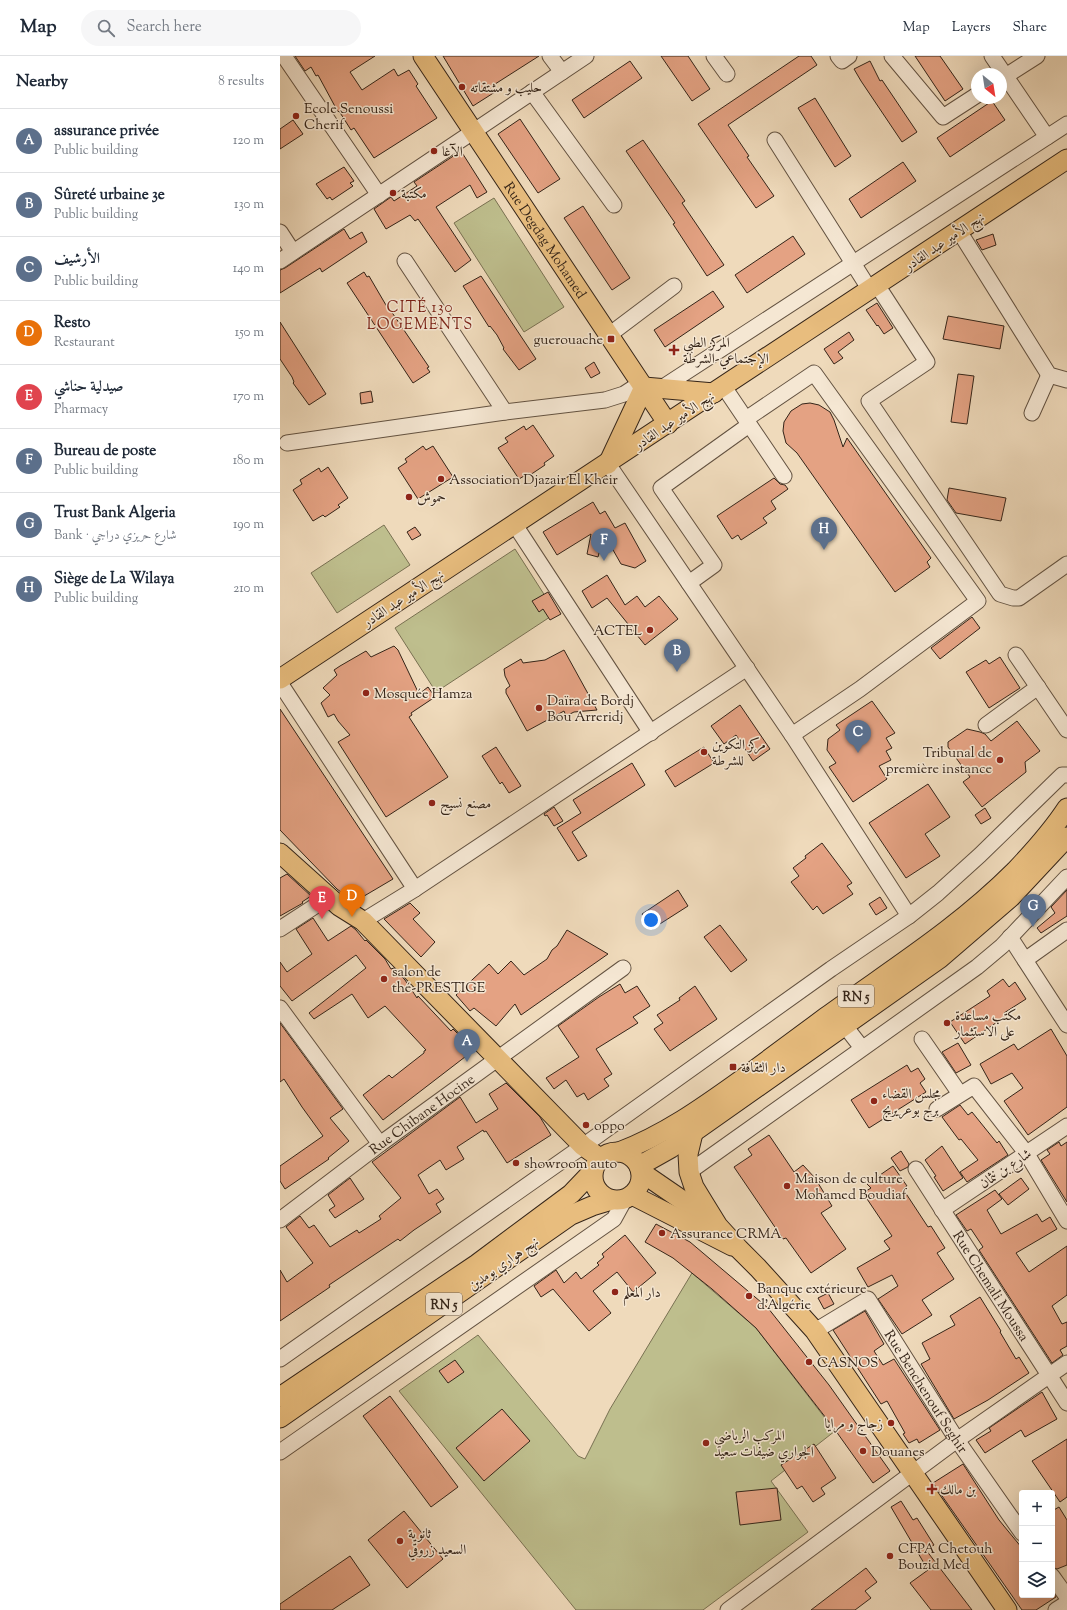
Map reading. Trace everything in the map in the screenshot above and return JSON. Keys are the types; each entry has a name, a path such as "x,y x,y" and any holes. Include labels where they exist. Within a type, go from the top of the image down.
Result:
{"main road":[{"name":"Rue Degdag Mohamed","path":"423,56 609,335 649,386 668,424"},
{"name":"نهج الأمير عبد القادر","path":"280,679 608,464 1067,159"},
{"path":"608,464 649,386 719,390"},
{"name":"RN 5","path":"640,1169 693,1133 841,1018 983,901 1043,840 1067,808"},
{"name":"RN 5","path":"619,1152 648,1140 682,1120 841,1018 939,959 1011,897 1067,837"},
{"path":"280,853 339,906 363,921 583,1146 596,1165"},
{"path":"693,1133 688,1154 690,1178 699,1196 718,1226 815,1331 1007,1610"},
{"path":"718,1226 640,1169 631,1156 619,1152 606,1154 596,1165 594,1187 605,1198 623,1198 739,1249"},
{"name":"نهج هواري بومدين","path":"280,1418 295,1393 477,1264 571,1194 596,1165"},
{"path":"623,1198 639,1185 640,1169"},
{"name":"نهج هواري بومدين","path":"280,1397 295,1393 571,1215 592,1206 623,1198"},
{"path":"280,1429 295,1393"}],"street":[{"path":"284,56 379,195"},
{"path":"550,56 562,72"},
{"path":"280,261 586,56"},
{"path":"714,56 727,74"},
{"path":"838,56 842,61 849,56"},
{"path":"892,56 943,117 971,99"},
{"path":"992,56 998,68"},
{"path":"1007,75 1037,56"},
{"path":"1007,82 1047,137"},
{"path":"532,92 614,205"},
{"path":"282,444 505,412 605,400 649,386 853,264 1067,124"},
{"path":"775,140 853,264 874,288 927,362 869,401 932,483 1000,594 1013,598 1019,598 1067,564"},
{"path":"959,231 1049,375 1067,380"},
{"path":"280,232 293,252"},
{"path":"405,261 505,412"},
{"path":"609,335 674,286"},
{"path":"689,582 714,565 661,488 814,373 978,601 860,689 792,735"},
{"path":"1032,413 1049,375"},
{"path":"719,390 748,422 784,476"},
{"path":"608,464 792,735 909,916"},
{"path":"515,525 651,733"},
{"path":"1016,655 1067,730"},
{"path":"363,921 415,889 747,668"},
{"path":"280,683 415,889"},
{"path":"986,725 1038,687"},
{"path":"280,1359 583,1146 830,969 909,916 938,893 975,860 1062,775 1067,775"},
{"path":"689,1172 964,977 990,956 1010,937 1067,877"},
{"path":"280,929 329,897"},
{"path":"1025,960 1067,930"},
{"path":"1010,937 1067,1025"},
{"name":"Rue Chibane Hocine","path":"283,1213 380,1144 497,1057 623,968"},
{"path":"280,1008 380,1144"},
{"path":"841,1018 862,1048"},
{"path":"922,1039 960,1094"},
{"path":"937,1108 974,1086 1027,1154 1067,1221"},
{"name":"شارع بن نثمان","path":"942,1210 1067,1126"},
{"name":"Rue Chemali Moussa","path":"916,1169 1067,1403"},
{"path":"280,1452 614,1219 623,1198"},
{"name":"Rue Benchenouf Seghir","path":"815,1331 868,1299 957,1440 1019,1529"},
{"path":"728,1610 957,1440 1067,1363"},
{"path":"1055,1580 1067,1597"},
{"path":"1056,1610 1067,1603"}],"green space":[{"path":"494,198 564,307 524,332 454,223"},
{"path":"384,525 410,565 337,613 311,573"},
{"path":"515,549 556,613 436,692 395,628"},
{"name":"المركب الرياضي الجواري ضيفات سعيد","path":"692,1273 756,1328 835,1431 771,1481 808,1532 703,1610 576,1610 399,1391 478,1335 578,1456 585,1459 610,1409"}],"building":[{"path":"295,56 375,56 350,72 362,90 394,69 398,76 409,70 418,84 416,86 437,118 374,158 354,128 351,130 339,111 338,112 318,75 316,76 311,67 305,71"},
{"path":"443,56 539,56 492,86 495,92 473,106"},
{"path":"661,56 688,56 710,89 692,101"},
{"path":"799,56 811,56 817,65 728,125 749,156 747,157 774,196 756,208 698,124"},
{"path":"915,56 940,56 963,89 945,101"},
{"path":"630,61 642,78 584,118 572,100"},
{"path":"870,61 880,81 882,80 917,132 902,142 854,69"},
{"path":"815,98 851,156 835,167 798,108"},
{"path":"988,104 994,104 1005,120 950,157 937,138"},
{"path":"520,119 560,179 538,193 498,134"},
{"path":"293,120 303,134 280,149 280,129"},
{"path":"643,140 685,201 682,203 724,265 707,276 673,224 675,223 626,151"},
{"path":"461,151 487,192 477,198 470,185 436,207 471,260 455,272 418,219 415,221 410,215 386,229 374,209 391,197 394,201 417,186 414,182"},
{"path":"903,162 916,181 861,218 849,199"},
{"path":"344,167 354,181 350,183 353,186 332,200 330,197 327,199 316,184"},
{"path":"583,206 630,278 612,290 564,218"},
{"path":"344,229 350,239 362,232 367,242 322,272 320,268 280,293 280,270"},
{"path":"993,234 996,245 982,250 976,240"},
{"path":"793,236 805,254 747,293 735,275"},
{"path":"364,272 367,277 369,276 390,312 391,311 429,367 427,368 430,372 413,383 347,283"},
{"path":"481,276 536,359 519,370 503,349 504,348 497,335 490,326 489,327 463,286"},
{"path":"713,291 724,307 665,347 654,330"},
{"path":"877,303 893,328 884,334 866,310"},
{"path":"948,316 1004,326 1000,349 943,339"},
{"path":"280,322 326,394 309,405 293,383 292,377 280,359"},
{"path":"849,332 854,340 838,352 843,358 834,364 824,349"},
{"path":"594,362 600,373 591,378 585,368"},
{"path":"958,374 974,376 967,424 951,422"},
{"path":"371,391 373,402 361,404 360,393"},
{"path":"810,403 819,405 830,412 843,447 847,438 931,558 927,562 930,567 895,592 797,453 786,443 783,431 784,422 791,411 802,404"},
{"path":"533,425 554,456 544,463 545,465 530,475 529,473 519,479 498,448 508,442 505,438 524,426 526,430"},
{"path":"423,446 426,450 433,446 453,477 418,499 398,468 407,462 405,459"},
{"path":"328,467 348,498 338,505 340,507 325,517 323,515 313,521 293,490 302,484 300,480 319,468 321,472"},
{"path":"774,478 780,484 785,485 788,489 771,501 776,509 763,518 767,523 741,540 738,535 732,539 717,516"},
{"path":"949,488 1006,498 1001,521 956,513 947,500"},
{"path":"593,502 600,514 605,511 615,528 625,523 646,561 635,568 621,564 604,534 598,557 587,554 591,534 557,555 543,532"},
{"path":"415,527 421,535 412,540 407,532"},
{"path":"607,575 625,605 637,596 645,607 659,596 678,619 645,645 607,598 592,608 582,591"},
{"path":"548,592 561,614 550,620 543,609 539,612 532,601"},
{"path":"972,617 980,628 940,659 931,648"},
{"path":"394,646 398,650 419,694 428,687 435,697 411,713 412,715 409,717 448,777 386,817 338,742 350,735 334,714 328,717 321,703 330,695 323,688 337,675 334,670 366,651 371,657"},
{"path":"564,650 597,710 574,712 566,716 564,711 527,731 506,693 506,689 510,686 505,676 504,669 521,659 523,663 545,660"},
{"path":"1000,657 1020,688 989,708 966,672 986,660 989,664"},
{"path":"872,701 895,733 886,738 892,748 886,751 891,760 879,766 887,779 853,802 829,767 836,763 827,750 828,739 840,730 836,725"},
{"path":"740,705 770,749 753,761 736,735 724,744 711,726"},
{"path":"280,709 393,879 354,902 337,889 280,830"},
{"path":"1017,721 1040,751 1025,762 1026,772 982,807 963,782 970,777 948,747 948,742 967,729 985,734 991,741"},
{"path":"496,747 521,786 509,793 502,782 500,784 482,756"},
{"path":"704,747 714,763 675,787 665,771"},
{"path":"632,763 645,785 572,832 587,856 578,861 557,828 581,813 573,800"},
{"path":"928,784 950,817 925,834 940,856 906,878 869,823"},
{"path":"554,807 563,821 554,826 547,815 545,816 544,814"},
{"path":"985,808 991,818 981,824 975,815"},
{"path":"822,843 852,883 847,886 853,894 823,914 817,906 813,910 791,882 799,876 793,868 806,858 805,856"},
{"path":"287,874 311,896 302,902 303,903 280,916 280,878"},
{"path":"678,890 688,906 652,929 642,914"},
{"path":"1067,890 1067,916 1041,933 1037,928 1055,913 1051,907"},
{"path":"880,897 887,908 876,915 869,904"},
{"path":"410,903 420,913 413,919 435,942 421,957 384,919"},
{"path":"313,918 328,941 351,926 356,930 365,941 366,940 385,959 391,969 394,968 405,980 417,998 418,996 451,1031 453,1029 474,1050 383,1120 363,1095 389,1075 392,1078 426,1050 385,1006 368,1018 352,994 314,1019 309,1013 366,968 356,955 292,1001 280,986 280,962 287,972 312,954 296,929"},
{"path":"720,925 747,960 731,972 704,937"},
{"path":"567,930 608,954 521,1015 515,1004 496,1026 474,1008 470,1011 456,995 489,964 498,974 511,961 524,975 547,959"},
{"path":"1003,979 1009,987 1015,982 1026,999 1004,1013 1006,1016 965,1044 950,1022 990,996 987,991"},
{"path":"620,984 625,993 637,986 650,1006 633,1017 638,1023 596,1049 612,1074 604,1079 609,1086 588,1100 584,1093 577,1097 566,1080 554,1089 546,1078 579,1057 558,1026"},
{"path":"695,986 717,1019 670,1051 654,1029 663,1023 657,1015 680,1000 679,998"},
{"path":"280,1023 343,1109 330,1118 349,1141 328,1158 329,1159 285,1189 280,1181 280,1166 323,1136 284,1079 280,1082"},
{"path":"1051,1029 1067,1056 1067,1107 1028,1135 1004,1101 1023,1088 1012,1073 991,1084 980,1064 1014,1044 1018,1050"},
{"path":"958,1043 971,1065 956,1073 942,1052"},
{"path":"907,1065 911,1072 918,1068 925,1079 920,1083 926,1092 869,1128 851,1100"},
{"path":"506,1083 540,1117 551,1135 507,1163 486,1131 484,1132 483,1130 457,1147 464,1159 446,1170 440,1160 418,1175 429,1194 437,1189 444,1199 436,1204 441,1212 400,1241 398,1239 329,1285 330,1287 280,1321 280,1270 287,1282 313,1263 286,1227 300,1216 309,1228 314,1225 330,1247 357,1230 359,1233 381,1219 379,1216 401,1198 372,1162 460,1097 476,1123 498,1109 489,1094"},
{"path":"960,1105 968,1115 972,1112 997,1143 999,1141 1008,1155 967,1182 960,1172 978,1160 961,1139 959,1140 942,1117"},
{"path":"769,1135 794,1172 803,1165 815,1178 832,1206 821,1213 846,1249 811,1273 786,1238 783,1239 734,1167 752,1155 748,1149"},
{"path":"1059,1142 1061,1146 1067,1142 1067,1202 1041,1160 1050,1154 1047,1150"},
{"path":"942,1146 963,1178 943,1191 934,1177 936,1176 925,1160"},
{"path":"901,1151 909,1164 908,1167 900,1171 891,1158"},
{"path":"893,1166 907,1186 903,1189 928,1227 931,1226 945,1248 937,1253 954,1279 922,1300 932,1315 902,1334 878,1299 898,1286 892,1275 868,1287 857,1268 890,1249 884,1241 892,1236 863,1193 871,1188 867,1184"},
{"path":"350,1178 364,1199 335,1218 329,1210 335,1206 328,1195"},
{"path":"1021,1178 1029,1189 1008,1205 999,1194"},
{"path":"995,1190 1002,1199 987,1210 1001,1234 1037,1214 1042,1222 1050,1217 1057,1229 1016,1253 1029,1272 1067,1246 1067,1295 1052,1306 1062,1324 1067,1322 1067,1346 1060,1350 1063,1355 1052,1363 979,1250 983,1247 971,1229 967,1231 956,1215"},
{"path":"656,1224 690,1242 768,1308 829,1385 890,1471 873,1483 833,1427 756,1328 712,1289 673,1258 645,1242"},
{"path":"625,1235 656,1273 633,1292 617,1272 593,1291 611,1313 589,1331 553,1289 541,1297 534,1286 556,1270 564,1283 576,1272 581,1279 599,1265 597,1263 604,1257 602,1254"},
{"path":"828,1293 834,1304 824,1309 818,1298"},
{"path":"980,1297 1016,1359 1019,1357 1029,1373 988,1400 954,1419 921,1364 930,1359 922,1343 955,1325 950,1316"},
{"path":"865,1311 884,1344 874,1351 883,1365 894,1359 940,1430 919,1443 917,1439 909,1443 887,1401 881,1404 833,1330"},
{"path":"455,1360 464,1372 448,1383 439,1371"},
{"path":"1042,1392 1057,1419 1025,1437 1021,1430 985,1453 976,1440 991,1431 989,1428"},
{"path":"390,1396 458,1487 431,1507 363,1416"},
{"path":"502,1409 530,1441 484,1481 456,1448"},
{"path":"1067,1439 1067,1497 1060,1502 1055,1495 1055,1490 1052,1490 1032,1461"},
{"path":"814,1444 836,1478 821,1488 825,1494 813,1502 802,1486 797,1489 781,1465"},
{"path":"963,1464 999,1520 1019,1544 1019,1598 1054,1598 1036,1610 1022,1610 933,1483"},
{"path":"777,1488 781,1520 740,1525 736,1492"},
{"path":"901,1501 913,1520 917,1518 934,1545 926,1550 972,1610 931,1610 910,1583 928,1570 891,1507"},
{"path":"1059,1507 1067,1520 1067,1565 1057,1569 1055,1568 1055,1509"},
{"path":"404,1511 443,1559 407,1588 368,1540"},
{"path":"350,1556 370,1585 332,1610 280,1610 280,1604"},
{"path":"866,1568 877,1582 865,1591 871,1598 855,1610 811,1610"}],"place":[{"name":"حليب و مشتقاته","path":"462,87"},
{"name":"Ecole Senoussi Cherif","path":"296,116"},
{"name":"الآغا","path":"434,151"},
{"name":"مكتبة","path":"393,193"},
{"name":"guerouache","path":"611,339"},
{"name":"المركز الطبي الإجتماعي-الشرطة","path":"674,350"},
{"name":"Association Djazair El Kheir","path":"441,479"},
{"name":"حموش","path":"409,497"},
{"name":"Siège de La Wilaya","path":"824,550"},
{"name":"Bureau de poste","path":"604,561"},
{"name":"ACTEL","path":"650,630"},
{"name":"Sûreté urbaine 3e","path":"677,672"},
{"name":"Mosquée Hamza","path":"366,693"},
{"name":"Daïra de Bordj Bou Arreridj","path":"539,708"},
{"name":"مركز التكوين للشرطة","path":"704,752"},
{"name":"الأرشيف","path":"858,753"},
{"name":"Tribunal de première instance","path":"1000,760"},
{"name":"مصنع نسيج","path":"432,803"},
{"name":"Resto","path":"352,917"},
{"name":"صيدلية حناشي","path":"322,919"},
{"name":"Trust Bank Algeria","path":"1033,927"},
{"name":"salon de thé-PRESTIGE","path":"384,979"},
{"name":"مكتب مساعدة على الاستثمار","path":"947,1023"},
{"name":"assurance privée","path":"467,1062"},
{"name":"دار الثقافة","path":"733,1067"},
{"name":"مجلس القضاء برج بوعريريج","path":"874,1101"},
{"name":"oppo","path":"586,1125"},
{"name":"showroom auto","path":"516,1163"},
{"name":"Maison de culture Mohamed Boudiaf","path":"787,1186"},
{"name":"Assurance CRMA","path":"662,1233"},
{"name":"دار المعلم","path":"615,1292"},
{"name":"Banque extérieure d'Algérie","path":"749,1296"},
{"name":"CASNOS","path":"809,1362"},
{"name":"زجاج و مرايا","path":"891,1423"},
{"name":"المركب الرياضي الجواري ضيفات سعيد","path":"706,1443"},
{"name":"Douanes","path":"863,1451"},
{"name":"بن مالك","path":"932,1489"},
{"name":"ثانوية السعيد زروقي","path":"400,1541"},
{"name":"CFPA Chetouh Bouzid Med","path":"890,1556"}],"district":[{"name":"CITÉ 130 LOGEMENTS","path":"420,316"}]}
